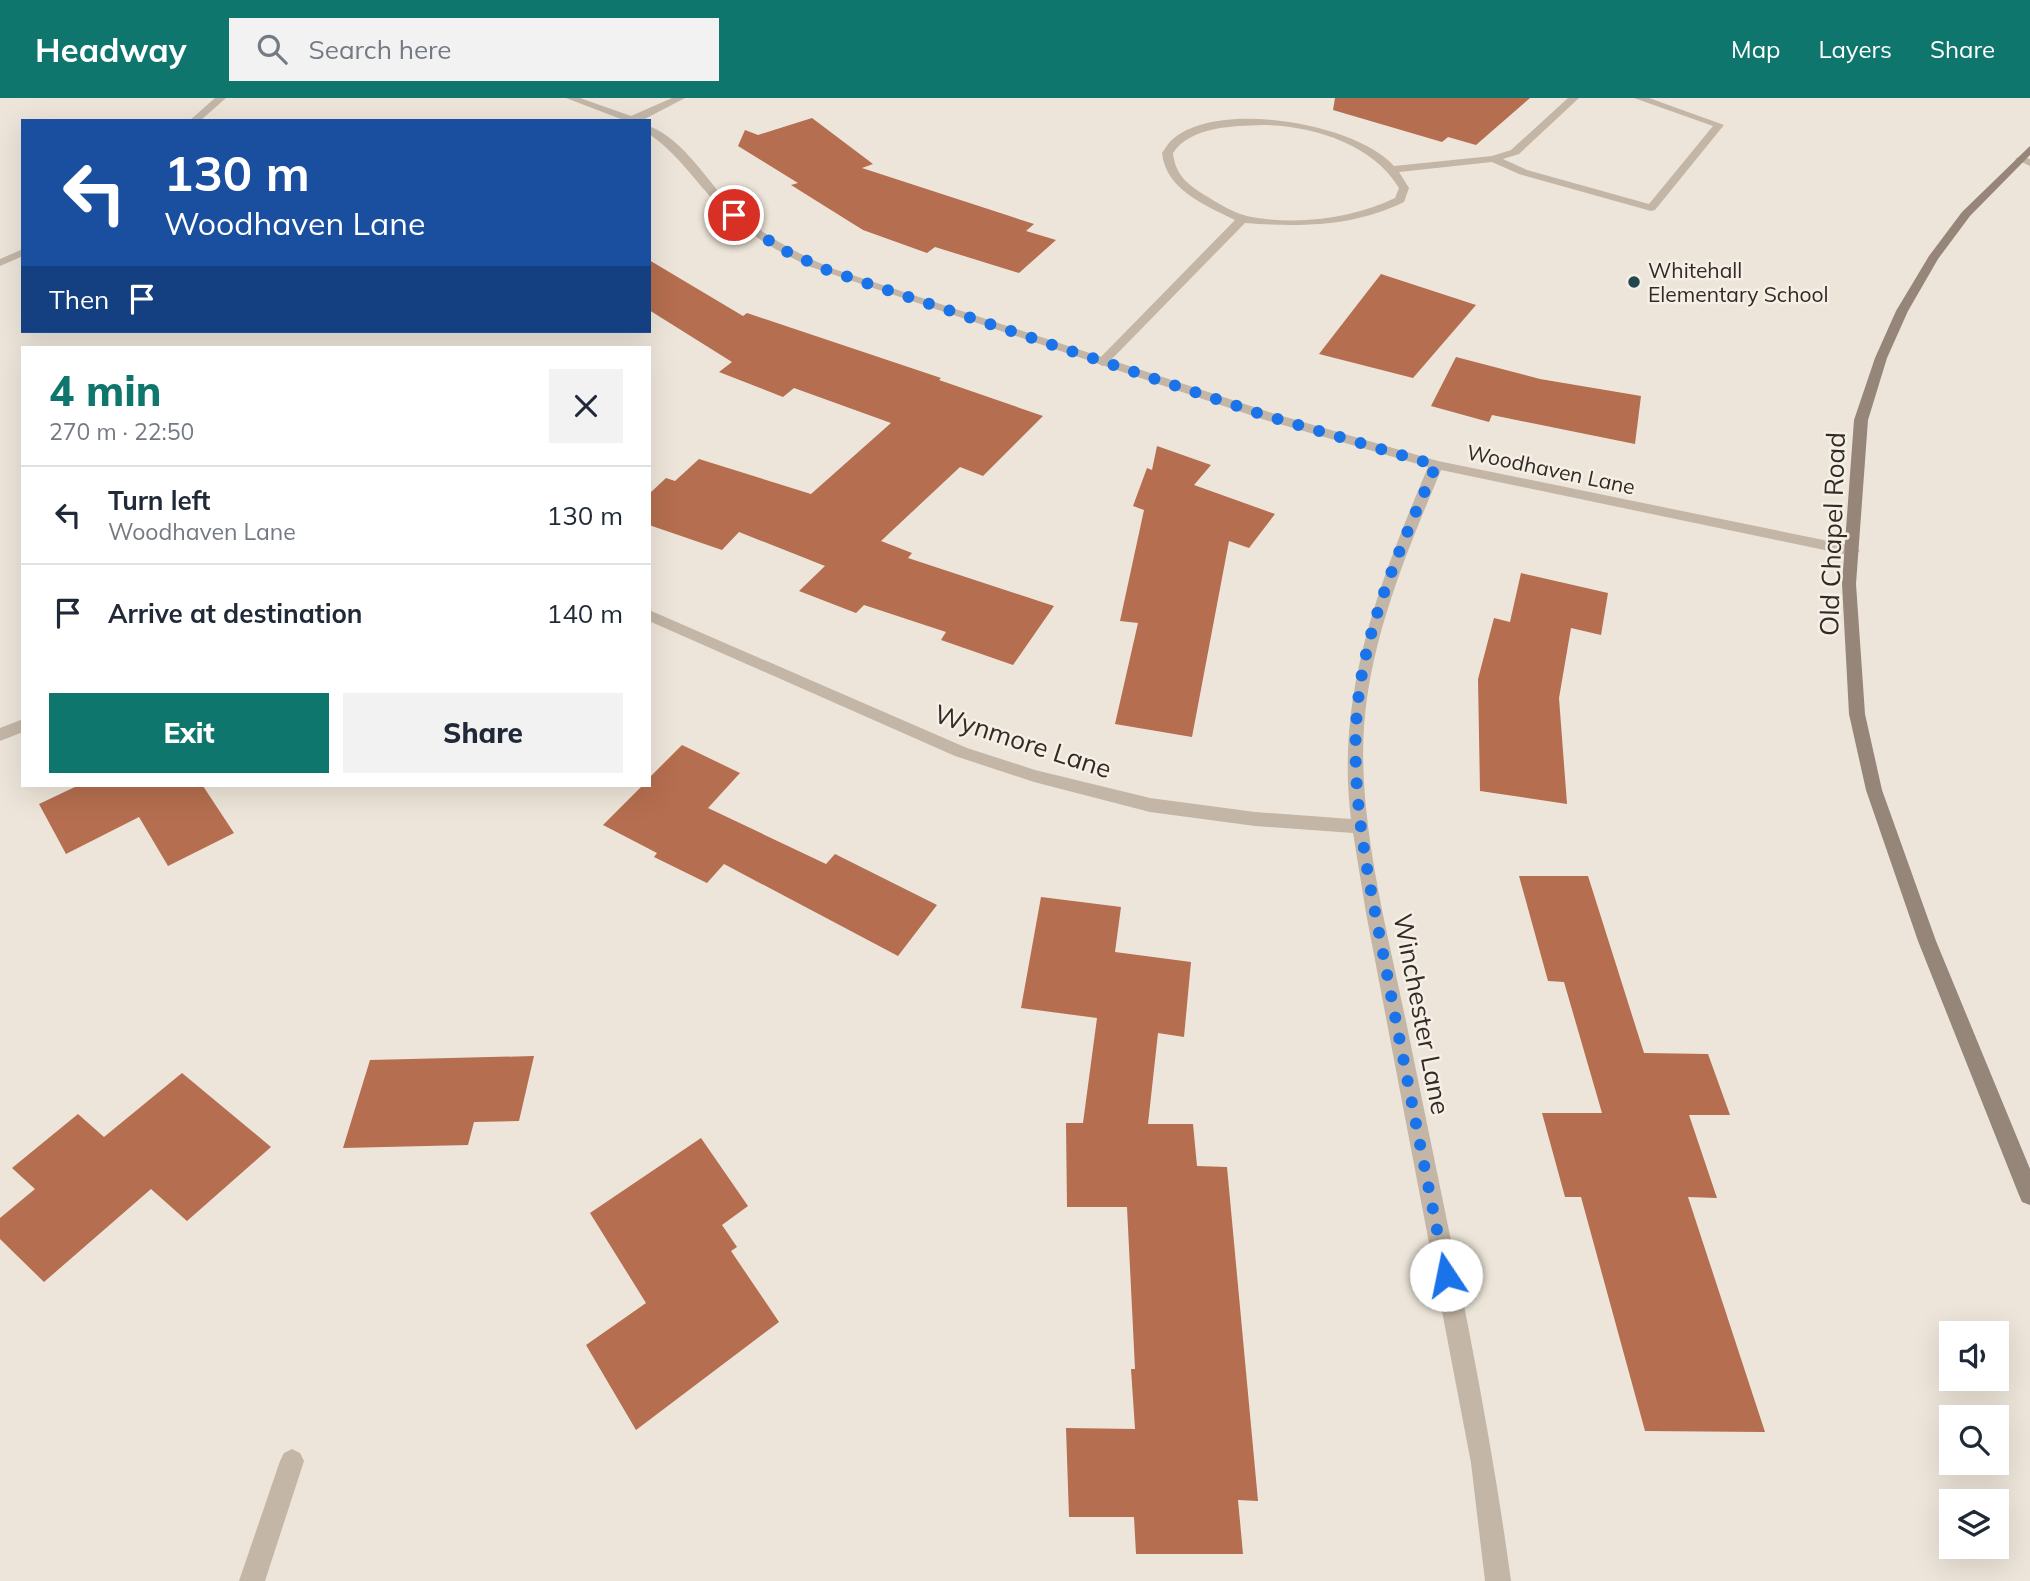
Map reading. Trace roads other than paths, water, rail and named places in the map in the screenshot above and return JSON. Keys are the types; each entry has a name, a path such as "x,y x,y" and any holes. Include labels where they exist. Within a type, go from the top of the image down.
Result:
{"street":[{"path":"196,119 221,98"},
{"path":"570,98 632,119"},
{"path":"637,119 680,98"},
{"path":"1393,169 1493,159 1515,152 1574,98"},
{"path":"1493,159 1523,172 1651,208 1719,125 1639,98"},
{"path":"1279,122 1369,150 1393,169 1404,188 1401,200 1379,212 1314,222 1242,219 1200,197 1181,181 1169,169 1169,148 1181,138 1217,125 1279,122"},
{"name":"Woodhaven Lane","path":"651,130 666,141 723,205 745,225 800,259 1267,416 1436,465 1853,551"},
{"name":"Old Chapel Road","path":"2027,157 1966,214 1933,258 1902,311 1881,358 1861,419 1850,584 1857,714 1874,790 1927,941 2030,1195"},
{"path":"1102,362 1242,219"},
{"path":"0,263 21,253"},
{"name":"Winchester Lane","path":"1436,465 1399,553 1366,655 1358,701 1355,756 1362,827 1388,981 1483,1463 1498,1581"},
{"name":"Wynmore Lane","path":"651,616 961,752 1034,776 1150,805 1255,819 1362,827"},
{"path":"0,736 21,726"},
{"path":"253,1581 292,1461"}],"place":[{"name":"Whitehall Elementary School","path":"1634,282"}]}
